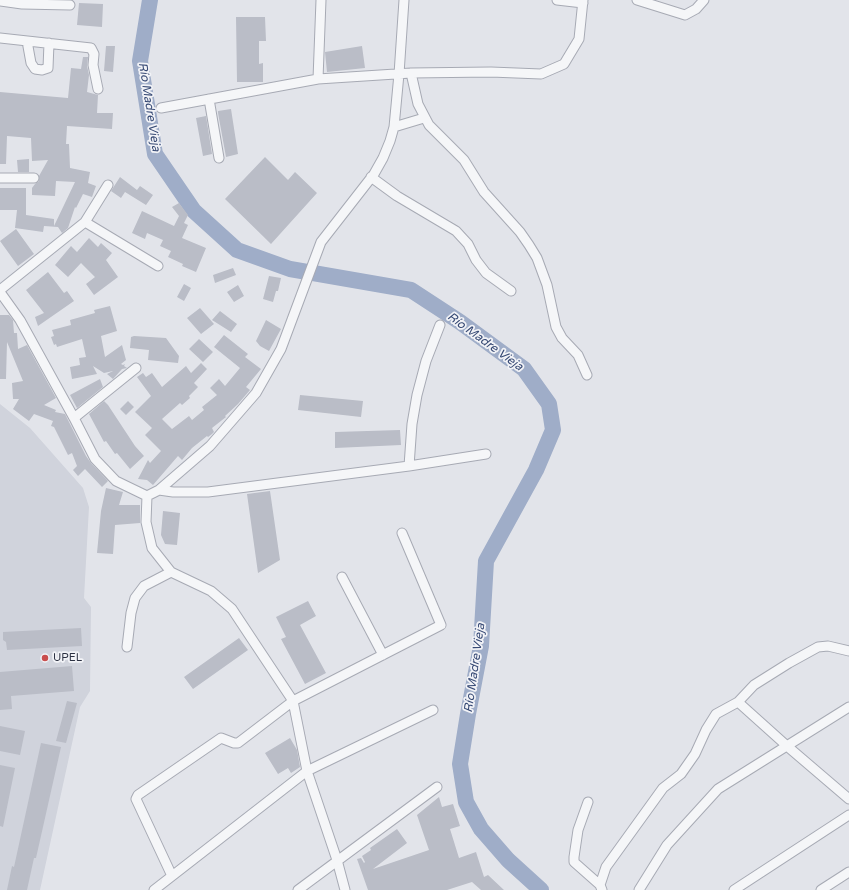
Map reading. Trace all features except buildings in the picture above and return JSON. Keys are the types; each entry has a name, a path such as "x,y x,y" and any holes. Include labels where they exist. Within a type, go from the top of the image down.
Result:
{"street":[{"path":"318,79 321,0"},
{"path":"147,496 159,490 210,446 256,393 281,349 321,242 371,177 383,158 394,127 404,0"},
{"path":"161,108 318,79 411,73 491,72 541,74 564,64 579,39 583,2 557,0"},
{"path":"637,0 684,15 696,9 704,0"},
{"path":"0,1 22,4 70,5"},
{"path":"0,38 91,48 94,54 93,65 98,88"},
{"path":"27,41 31,63 35,69 42,70 48,68 49,44"},
{"path":"411,73 418,104 424,118 434,131 464,160 484,192 520,232 529,245 547,285 556,327 562,338 578,355 587,374"},
{"path":"209,99 219,158"},
{"path":"394,127 424,118"},
{"path":"371,177 397,196 456,231 468,244 476,260 486,272 510,291"},
{"path":"0,178 34,178"},
{"path":"108,185 85,222 0,291 20,320 74,418 94,459 116,481 147,496"},
{"path":"85,222 158,266"},
{"path":"409,466 412,424 417,395 426,361 440,325"},
{"path":"74,418 136,368"},
{"path":"159,490 173,492 208,492 409,466 486,454"},
{"path":"147,496 146,522 152,548 171,572 211,591 232,608 292,701 308,771 337,860 345,890"},
{"path":"172,876 136,799 138,795 221,738 234,743 238,742 292,701 441,625 402,533"},
{"path":"128,647 131,613 135,598 144,586 171,572"},
{"path":"342,577 383,655"},
{"path":"588,802 578,830 574,862 601,887 606,867 663,788 681,774 695,754 706,730 716,714 738,702 754,685 818,647 828,646 849,651"},
{"path":"738,702 849,799"},
{"path":"639,890 667,845 718,789 849,707"},
{"path":"154,890 308,771 433,710"},
{"path":"298,890 437,786"},
{"path":"734,890 849,815"},
{"path":"822,890 849,872"}],"shaded area":[{"name":"UPEL","path":"0,404 30,428 83,488 89,507 84,598 91,607 90,691 80,707 40,890 0,890"}],"waterway":[{"name":"Río Madre Vieja","path":"150,0 140,61 155,154 194,211 237,250 290,269 411,290 460,322 524,369 549,404 553,430 536,470 486,561 481,646 460,764 466,802 481,829 508,860 541,890"}],"place":[{"name":"UPEL","path":"45,658"}]}
